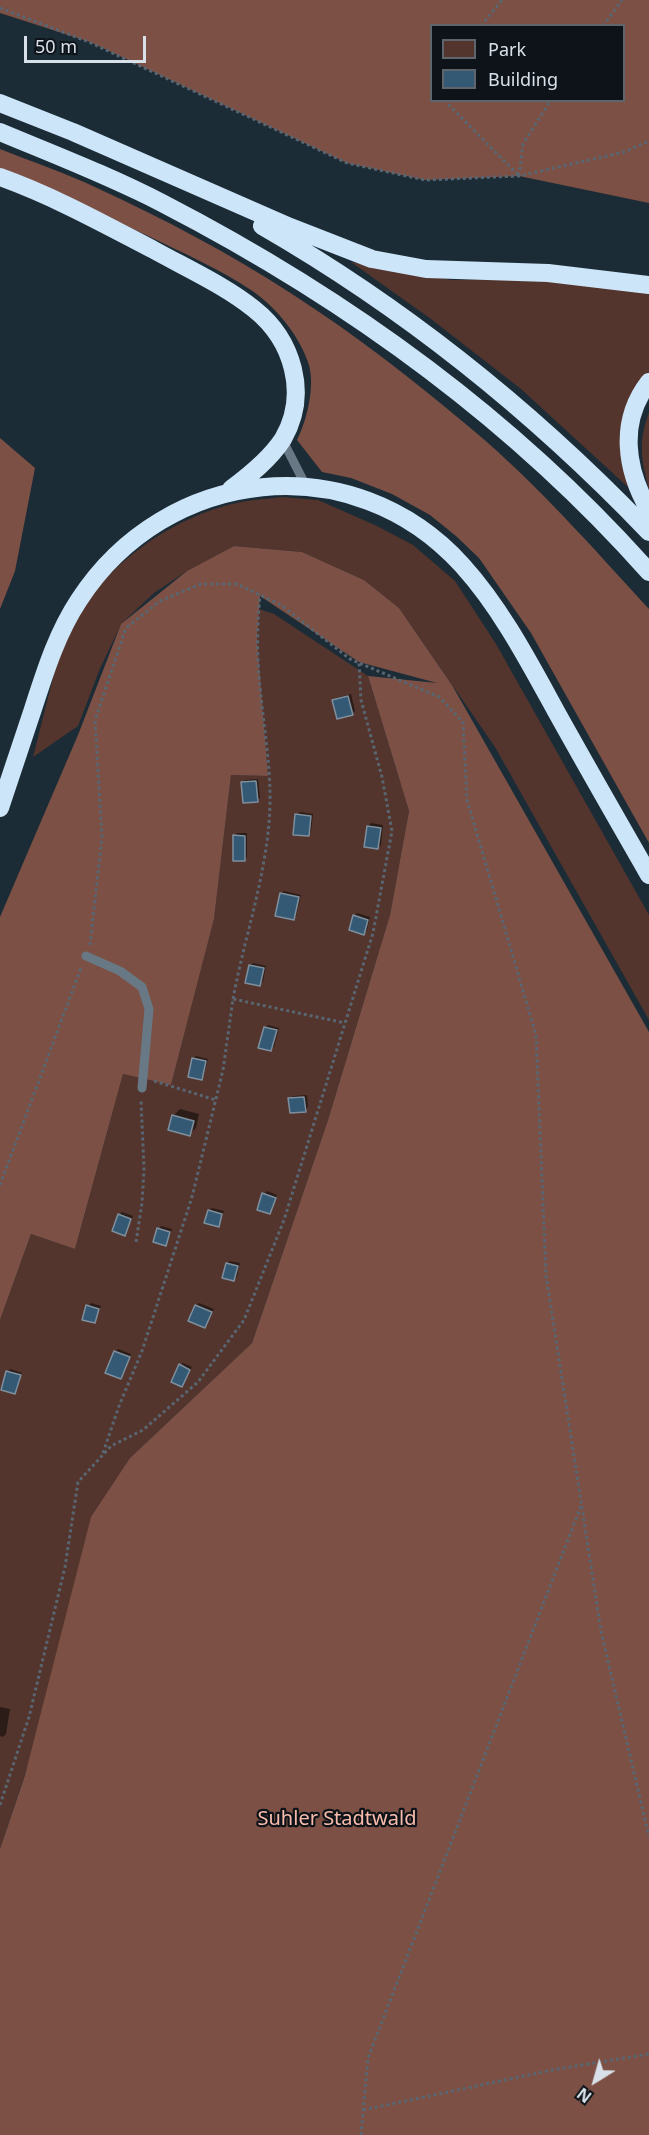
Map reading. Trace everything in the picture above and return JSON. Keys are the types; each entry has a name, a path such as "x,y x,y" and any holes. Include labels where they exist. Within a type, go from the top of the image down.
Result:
{"highway":[{"path":"0,103 73,132 323,241 372,259 426,269 548,273 649,285"},
{"path":"0,132 106,176 162,203 295,278 401,348 493,421 577,497 649,573"},
{"path":"150,166 220,201 298,247 415,324 507,397 581,463 649,532"},
{"path":"0,177 77,210 189,269 255,310 276,332 291,358 296,390 292,419 282,439 261,464 227,492"},
{"path":"649,382 639,398 630,425 628,457 632,476 649,510"},
{"path":"0,808 63,627 83,593 117,553 148,527 178,510 227,492 269,486 306,486 350,495 395,513 431,536 462,565 505,623 649,875"}],"lane":[{"path":"282,439 306,486"},
{"path":"86,956 120,971 142,987 148,1009 142,1088"}],"path":[{"path":"483,24 502,0"},
{"path":"604,24 622,0"},
{"path":"0,8 90,42 347,164 425,180 519,176 624,152 649,141"},
{"path":"446,102 519,176"},
{"path":"519,176 523,144 549,102"},
{"path":"0,1185 89,946 102,837 95,720 126,628 160,601 201,584 237,584 281,605 351,659 439,697 463,722 467,800 536,1035 546,1275 601,1631 649,1837"},
{"path":"103,1455 119,1406 142,1351 192,1197 223,1070 241,957 257,899 268,834 270,786 258,660 257,623 260,595"},
{"path":"0,1805 29,1717 57,1602 65,1567 78,1482 111,1446 143,1430 198,1382 244,1320 284,1220 373,933 392,831 382,777 361,700 359,662"},
{"path":"233,999 345,1023"},
{"path":"143,1077 216,1100"},
{"path":"136,1242 144,1169 141,1135 142,1088"},
{"path":"361,2135 368,2058 581,1504"},
{"path":"363,2110 552,2070 649,2054"}],"green space":[{"path":"0,0 649,0 649,203 519,176 425,180 347,163 90,42 0,13"},
{"path":"0,149 61,172 172,225 269,279 316,310 385,360 474,431 520,473 586,540 649,609 649,843 531,633 479,558 430,515 392,494 351,478 322,472 297,440 309,403 311,374 300,343 278,314 251,290 213,267 0,169"},
{"path":"351,262 452,280 548,278 649,293 649,376 621,443 621,459 629,488 521,389 431,319"},
{"path":"649,412 649,489 644,468 642,442"},
{"path":"0,438 35,468 15,571 0,609"},
{"path":"282,497 318,500 377,526 413,545 455,581 496,644 649,915 649,1020 495,747 399,608 364,580 302,552 234,546 187,571 154,593 121,624 99,671 78,726 33,757 55,672 70,629 83,607 117,567 160,535 183,522 232,504"},
{"name":"Suhler Stadtwald","path":"234,546 302,552 364,580 399,608 452,685 649,1032 649,2135 0,2135 0,1849 25,1775 91,1517 130,1458 252,1343 328,1120 390,915 409,811 368,676 437,683 359,662 260,596 257,639 268,776 231,775 214,919 171,1085 123,1074 75,1249 31,1234 0,1320 0,917 78,735 121,624 187,571"},
{"path":"259,609 274,614 368,676 409,811 390,915 328,1120 252,1343 130,1458 0,1849 0,1320 31,1234 75,1249 123,1074 171,1085 214,919 231,775 268,776 257,639"}],"building":[{"path":"348,696 353,715 337,719 332,700"},
{"path":"256,781 258,802 243,803 241,782"},
{"path":"295,814 311,816 309,836 293,835"},
{"path":"367,826 381,828 378,849 364,847"},
{"path":"233,835 245,836 245,861 233,861"},
{"path":"280,893 299,897 294,920 275,916"},
{"path":"353,915 368,920 364,935 349,930"},
{"path":"249,965 264,968 260,986 245,983"},
{"path":"264,1027 277,1030 271,1051 258,1048"},
{"path":"192,1058 206,1061 202,1080 188,1077"},
{"path":"304,1097 306,1112 290,1113 288,1098"},
{"path":"172,1115 194,1121 190,1136 168,1130"},
{"path":"262,1193 276,1198 270,1214 257,1210"},
{"path":"208,1210 222,1214 219,1227 204,1223"},
{"path":"118,1214 131,1219 125,1236 112,1231"},
{"path":"157,1228 170,1232 166,1246 153,1242"},
{"path":"226,1263 238,1266 234,1281 222,1278"},
{"path":"86,1305 99,1309 95,1323 82,1320"},
{"path":"195,1305 212,1312 205,1328 188,1321"},
{"path":"114,1351 130,1357 121,1379 105,1373"},
{"path":"179,1364 190,1370 182,1387 171,1382"},
{"path":"6,1371 21,1375 15,1394 1,1390"}]}
